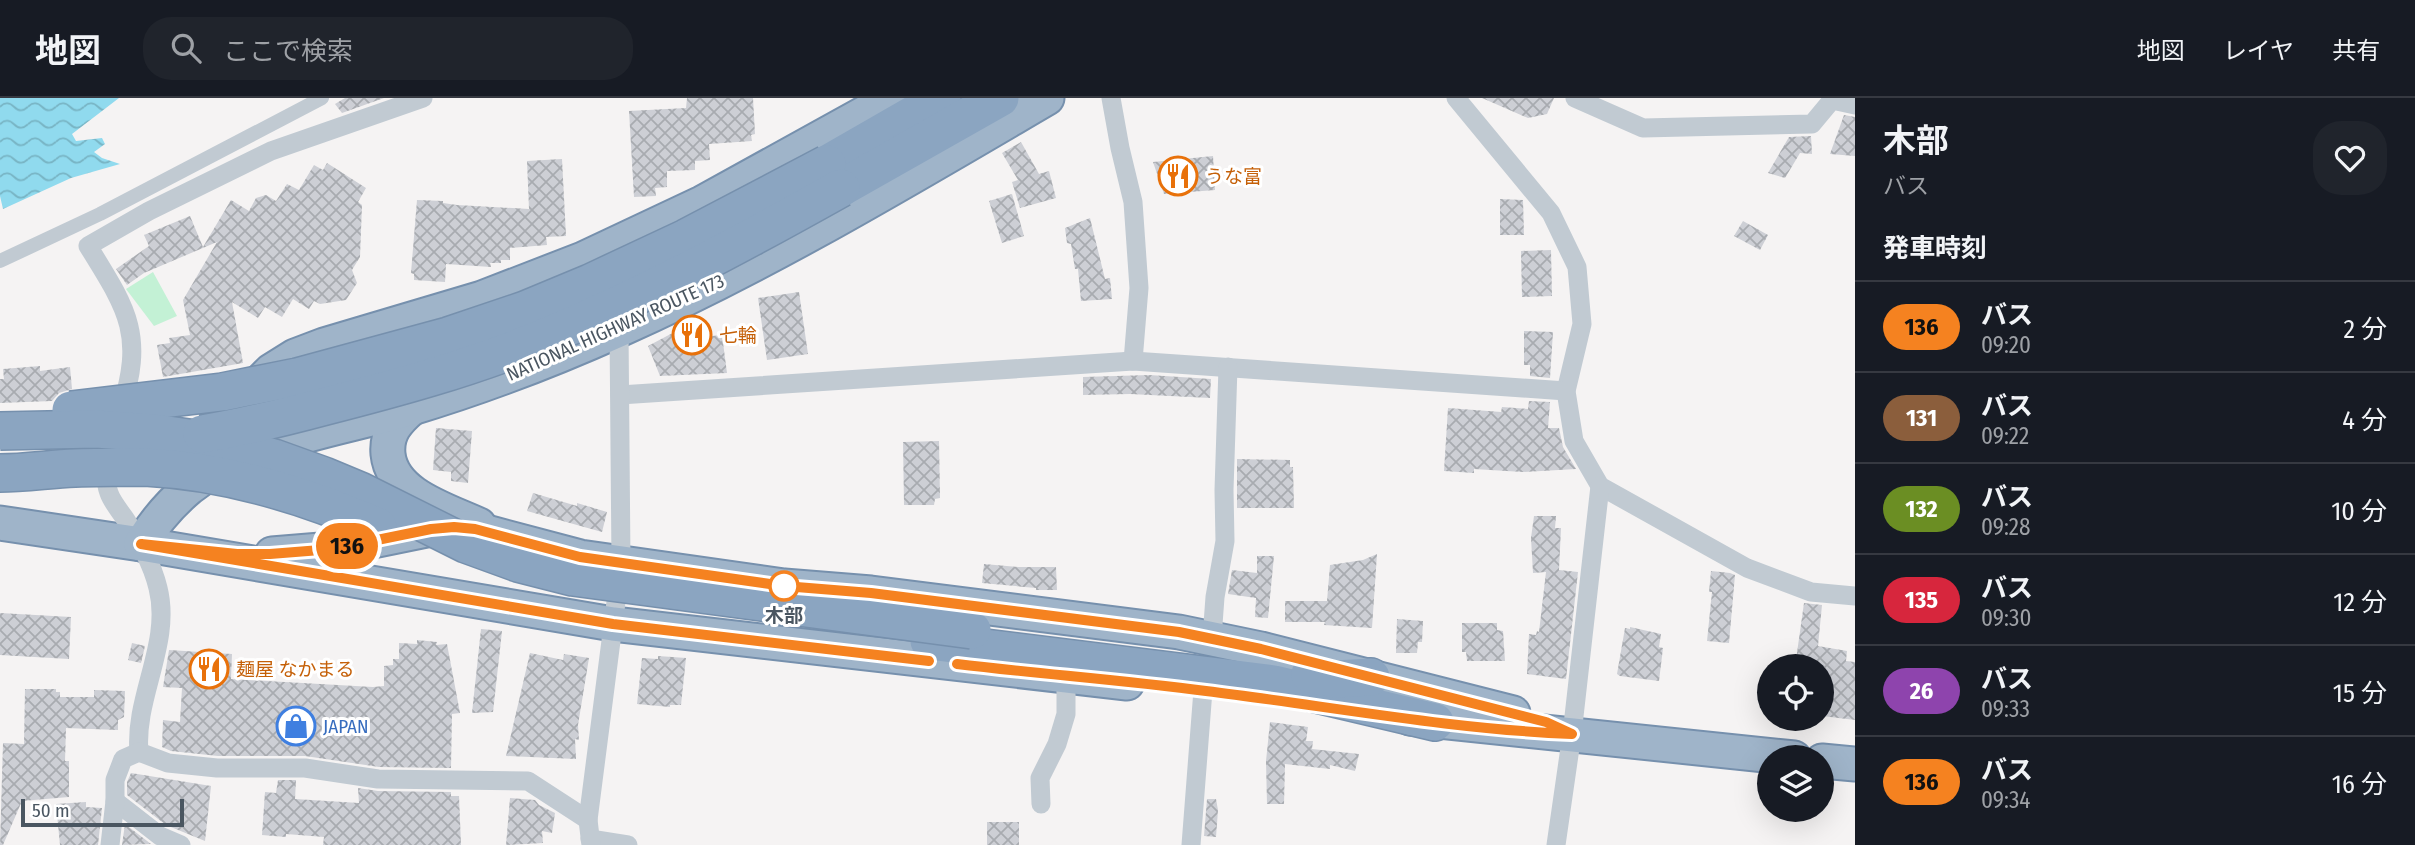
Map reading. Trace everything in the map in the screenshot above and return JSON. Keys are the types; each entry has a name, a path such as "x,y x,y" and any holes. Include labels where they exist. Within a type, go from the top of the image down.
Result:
{"highway":[{"path":"141,544 177,482 245,397 271,371 295,356 482,298 583,259 702,203 892,98"},
{"path":"0,457 81,451 234,429 386,391 533,342 696,266 834,176 942,98"},
{"path":"0,414 131,404 222,392 297,377 448,337 525,310 590,283 687,238 834,176 1000,98"},
{"name":"NATIONAL HIGHWAY ROUTE 173","path":"141,544 168,508 190,487 220,469 284,443 412,408 519,372 619,330 737,273 879,195 1046,98"},
{"path":"412,408 397,421 390,433 389,462 395,475 421,498 499,535"},
{"path":"0,431 96,429 154,433 216,442 274,458 324,476 466,544 518,563 573,578 1177,654 1335,680 1371,677"},
{"path":"0,473 147,467 239,481 336,509 481,571 572,597 686,614 1274,684 1435,722"},
{"path":"0,523 141,544 613,624 1066,677 1203,690 1435,722 1757,754"},
{"path":"141,544 237,554 270,554 333,549 431,529 454,527 499,535 580,557 784,586 871,593 1212,638 1546,722 1572,734"},
{"path":"1834,762 1855,764"}],"street":[{"path":"0,261 100,214 322,98"},
{"path":"139,752 137,733 161,626 162,607 158,587 141,544 109,494 105,478 106,458 131,378 133,356 131,332 124,308 88,246 149,211 271,151 423,98"},
{"path":"1111,98 1133,202 1139,288 1133,361"},
{"path":"1456,98 1551,213 1577,267 1582,324 1566,391 1574,441 1600,486 1746,568 1811,592 1855,596"},
{"path":"1575,98 1643,128 1812,124 1832,100 1855,105"},
{"path":"590,835 621,563 619,330"},
{"path":"620,395 1133,361 1566,391"},
{"path":"1212,638 1215,597 1225,541 1228,367"},
{"path":"1556,845 1572,734 1600,486"},
{"path":"1041,804 1041,778 1057,744 1066,714 1066,677"},
{"path":"1191,845 1203,690"},
{"path":"110,845 115,780 123,759 139,752 168,763 217,768 305,768 378,779 528,780 590,835 628,845"},
{"path":"115,801 160,836 181,845"}],"green space":[{"path":"153,272 177,316 154,326 126,289"}],"water":[{"path":"0,98 119,98 72,134 76,141 102,138 105,144 94,152 120,164 71,178 3,209 0,196"}],"building":[{"path":"345,98 384,98 342,113 335,104"},
{"path":"687,98 753,98 755,134 751,135 752,141 709,144 710,160 695,161 695,170 667,171 667,187 655,188 656,196 634,197 629,111 686,108"},
{"path":"1482,98 1554,98 1547,114 1528,118"},
{"path":"1844,115 1855,117 1855,156 1830,154"},
{"path":"1811,136 1812,154 1800,153 1785,178 1768,173 1789,137"},
{"path":"1021,142 1039,174 1049,171 1056,198 1020,208 1012,182 1018,180 1002,153"},
{"name":"うな富","path":"1213,156 1215,190 1164,194 1153,162"},
{"path":"562,159 566,236 546,237 547,245 510,248 510,260 490,263 491,267 446,264 445,282 414,280 414,274 411,273 417,200 529,209 527,161"},
{"path":"327,163 366,188 358,202 362,205 360,257 352,270 357,283 346,300 320,304 314,301 309,309 293,299 282,317 265,307 258,318 232,302 243,363 163,377 157,345 170,343 169,338 190,335 183,300 217,242 144,273 127,285 116,269 149,246 144,235 190,216 203,247 231,200 249,211 256,198 266,195 276,201 287,184 299,190 314,165 323,170"},
{"path":"1012,194 1024,236 1002,243 989,201"},
{"path":"1500,199 1523,200 1524,235 1500,235"},
{"path":"1090,218 1105,279 1110,278 1112,299 1081,301 1078,269 1075,269 1065,228"},
{"path":"1743,221 1768,235 1760,250 1734,236"},
{"path":"1551,250 1552,296 1522,297 1521,251"},
{"path":"799,292 808,354 767,360 758,298"},
{"path":"701,318 712,336 722,335 727,373 660,376 648,346"},
{"path":"1524,331 1553,332 1550,378 1530,376 1530,365 1524,365"},
{"path":"40,366 40,371 70,367 72,389 59,393 52,401 0,403 0,379 4,379 3,369"},
{"path":"1149,375 1211,379 1210,398 1130,394 1083,395 1083,377"},
{"path":"1529,401 1550,402 1548,428 1559,428 1563,447 1576,469 1523,472 1474,469 1474,473 1444,471 1448,408 1501,412 1502,407 1528,409"},
{"path":"436,428 472,431 468,483 451,481 451,472 433,470"},
{"path":"939,441 940,498 935,499 934,505 904,505 903,442"},
{"path":"1237,459 1290,460 1290,467 1293,467 1294,508 1237,508"},
{"path":"533,493 607,512 602,532 527,511"},
{"path":"1534,516 1556,516 1555,528 1561,528 1559,570 1578,572 1566,679 1527,674 1529,634 1536,635 1537,631 1539,632 1546,572 1533,573 1531,538"},
{"path":"1377,554 1372,628 1324,625 1325,622 1285,622 1285,601 1327,601 1330,565 1363,560"},
{"path":"1257,556 1274,556 1268,618 1255,617 1256,598 1228,594 1232,570 1257,573"},
{"path":"984,564 1056,567 1057,590 982,583"},
{"path":"1711,571 1735,575 1729,643 1707,641 1712,592 1709,592"},
{"path":"1804,603 1822,605 1818,646 1847,651 1846,661 1855,662 1855,720 1834,717 1834,654 1797,654"},
{"path":"0,613 71,617 69,659 0,655"},
{"path":"1397,619 1423,621 1422,642 1418,642 1417,653 1396,653"},
{"path":"1462,623 1497,623 1497,630 1503,631 1505,661 1467,661 1466,652 1462,652"},
{"path":"1625,628 1661,634 1659,647 1663,648 1659,681 1617,674"},
{"path":"481,629 502,631 493,712 472,713"},
{"path":"417,640 437,642 436,645 447,644 460,713 452,714 451,768 379,767 305,756 218,756 171,751 162,747 163,720 180,722 182,688 163,687 169,650 232,654 231,679 373,687 384,686 384,666 393,665 393,659 399,659 399,643 417,644"},
{"path":"132,643 145,646 141,663 128,660"},
{"path":"530,653 563,660 564,654 589,658 578,725 579,740 575,739 576,759 506,756"},
{"path":"658,656 686,658 681,705 670,707 637,704 642,658 658,659"},
{"path":"25,689 56,689 56,692 60,692 60,697 94,697 94,690 125,691 124,717 118,720 118,730 66,728 65,761 69,761 69,797 22,801 3,845 0,845 3,743 24,744"},
{"path":"1270,722 1308,727 1306,741 1313,741 1312,749 1359,754 1355,771 1330,765 1330,769 1285,764 1284,804 1267,804 1266,761"},
{"path":"131,773 211,786 205,841 166,825 127,795 127,782"},
{"path":"278,780 296,780 295,799 359,803 358,788 378,791 451,792 451,796 459,796 461,845 323,845 324,837 262,835 265,792 276,793"},
{"path":"510,798 535,800 555,813 552,833 542,831 543,843 506,845"},
{"path":"1207,799 1216,799 1216,837 1204,836"},
{"path":"86,802 86,807 102,808 98,845 60,845 56,804"},
{"path":"987,822 1019,822 1019,845 987,845"},
{"path":"125,824 151,844 122,845"}],"bus line":[{"name":"136","path":"929,661 613,624 141,544 237,554 270,554 333,549 431,529 475,529 580,557 784,586 871,593 1179,632 1261,649 1546,722 1572,734 1528,732 1203,690 957,664"}],"place":[{"name":"うな富","path":"1178,176"},
{"name":"七輪","path":"692,335"},
{"name":"木部","path":"784,586"},
{"name":"麺屋 なかまる","path":"209,669"},
{"name":"JAPAN","path":"296,726"}]}
